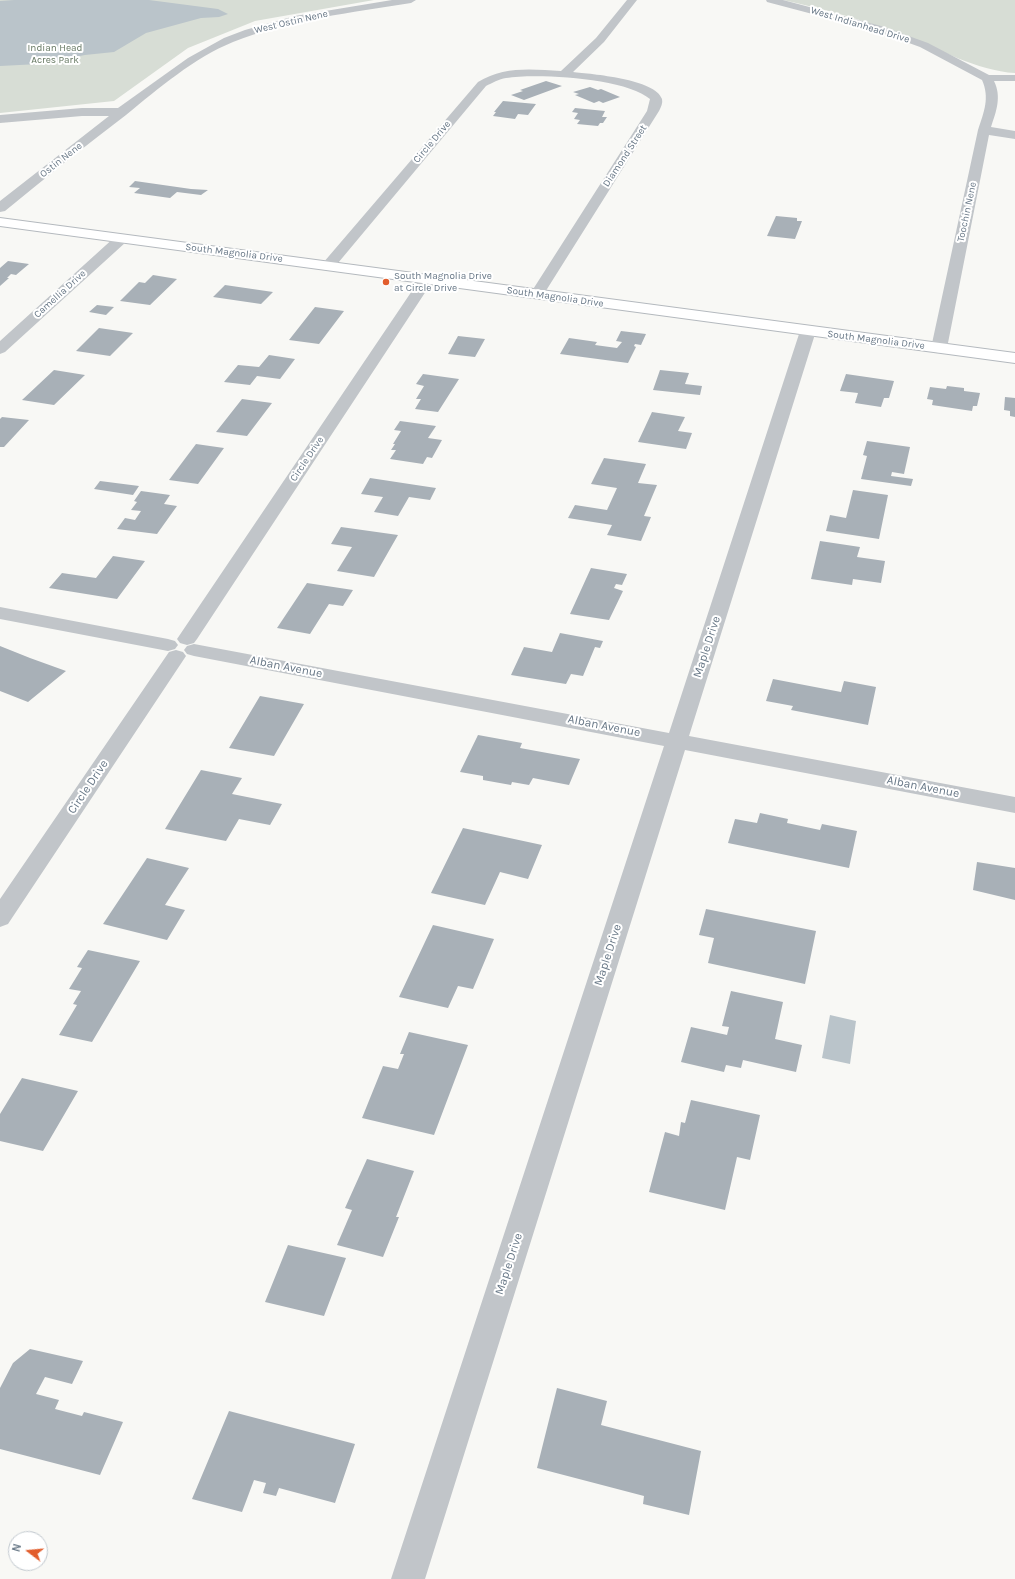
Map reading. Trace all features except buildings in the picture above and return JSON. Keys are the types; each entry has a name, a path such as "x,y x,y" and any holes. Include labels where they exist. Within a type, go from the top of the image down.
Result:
{"main road":[{"name":"South Magnolia Drive","path":"0,222 1015,358"}],"street":[{"name":"West Ostin Nene","path":"122,112 186,63 228,40 256,29 411,0"},
{"path":"564,74 600,40 632,0"},
{"name":"West Indianhead Drive","path":"770,0 877,28 924,45 987,78 1015,78"},
{"name":"Circle Drive","path":"328,266 482,84 494,77 508,74 530,72 564,74"},
{"name":"Diamond Street","path":"536,294 653,111 657,102 656,97 650,91 626,83 564,74"},
{"name":"Toochin Nene","path":"939,348 984,130 992,104 992,89 987,78"},
{"path":"0,119 82,112 122,112"},
{"name":"Ostin Nene","path":"0,208 122,112"},
{"path":"984,130 1015,135"},
{"name":"Camellia Drive","path":"0,349 121,238"},
{"name":"Circle Drive","path":"0,918 427,279"},
{"name":"Maple Drive","path":"408,1579 808,331"},
{"name":"Alban Avenue","path":"0,614 677,740 1015,805"}],"green space":[{"name":"Indian Head Acres Park","path":"0,0 374,0 255,21 188,48 114,101 0,113"},
{"path":"783,0 1015,0 1015,73 972,64 903,35 859,20"}],"shaded area":[{"path":"149,0 218,9 228,14 219,17 201,18 146,33 114,52 85,55 39,64 0,66 0,1"},
{"path":"830,1015 856,1021 850,1064 822,1058"}],"place":[{"name":"South Magnolia Drive at Circle Drive","path":"386,282"}]}
